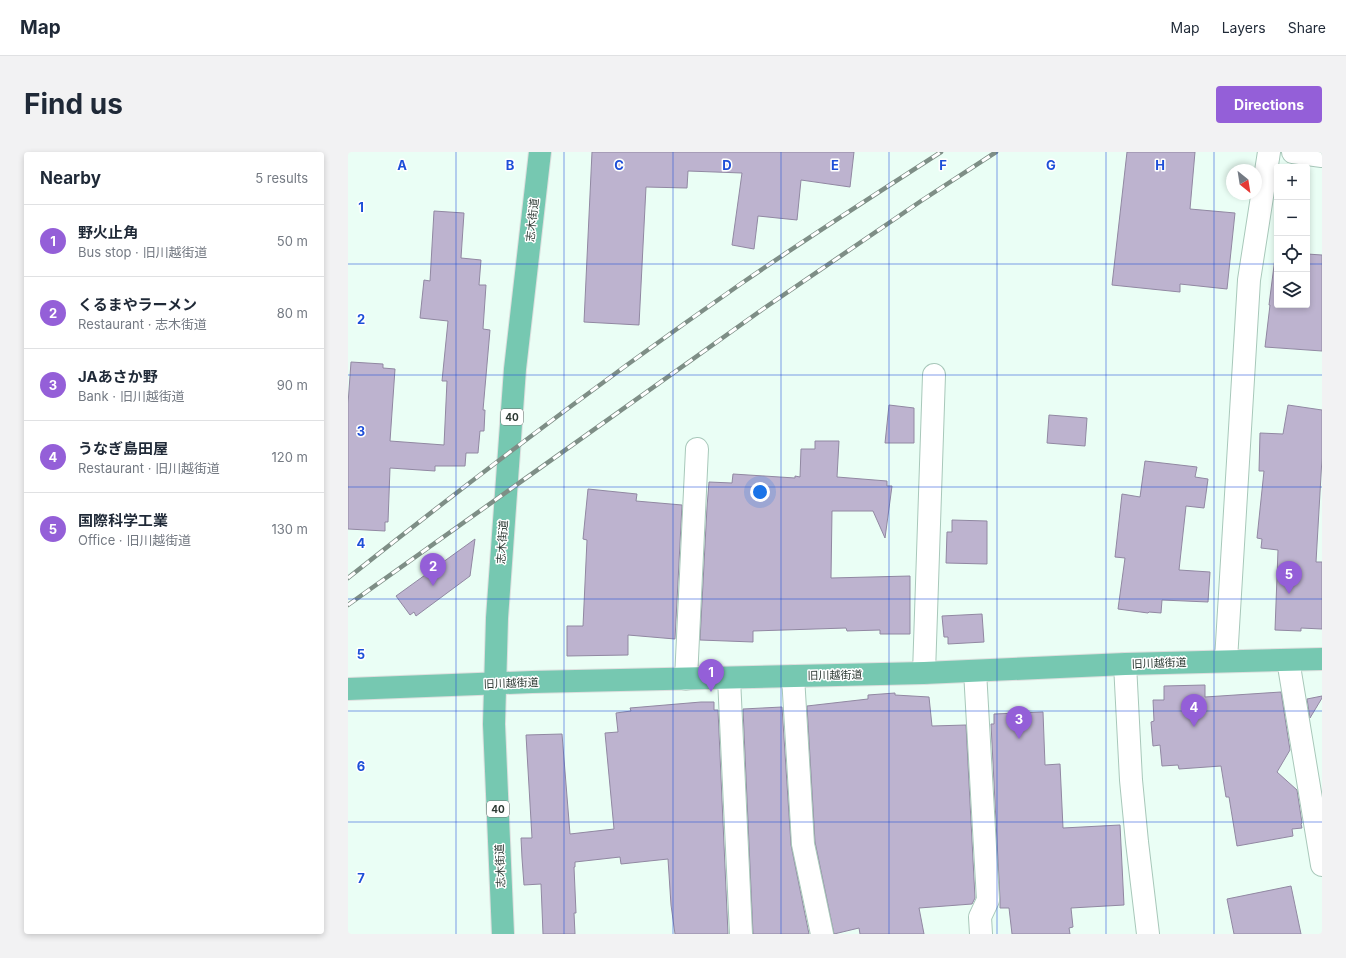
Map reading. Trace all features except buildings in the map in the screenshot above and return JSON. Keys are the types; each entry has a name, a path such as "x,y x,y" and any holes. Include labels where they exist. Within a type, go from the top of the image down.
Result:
{"main road":[{"name":"志木街道","path":"502,934 494,724 497,618 515,369 540,152"},
{"name":"旧川越街道","path":"348,689 924,673 1226,660 1322,659"}],"street":[{"path":"1226,660 1248,280 1270,152"},
{"path":"1293,152 1322,156"},
{"path":"924,673 934,375"},
{"path":"686,679 697,449"},
{"path":"1288,660 1322,865"},
{"path":"1125,664 1131,780 1148,934"},
{"path":"975,671 988,900 980,917 981,934"},
{"path":"794,676 803,844 822,934"},
{"path":"729,678 742,934"}],"railway":[{"path":"348,578 493,465 641,354 766,266 941,152"},
{"path":"348,605 763,309 921,201 996,152"}],"place":[{"name":"くるまやラーメン","path":"433,586"},
{"name":"国際科学工業","path":"1289,594"},
{"name":"野火止角","path":"711,692"},
{"name":"うなぎ島田屋","path":"1194,727"},
{"name":"JAあさか野","path":"1019,739"}]}
